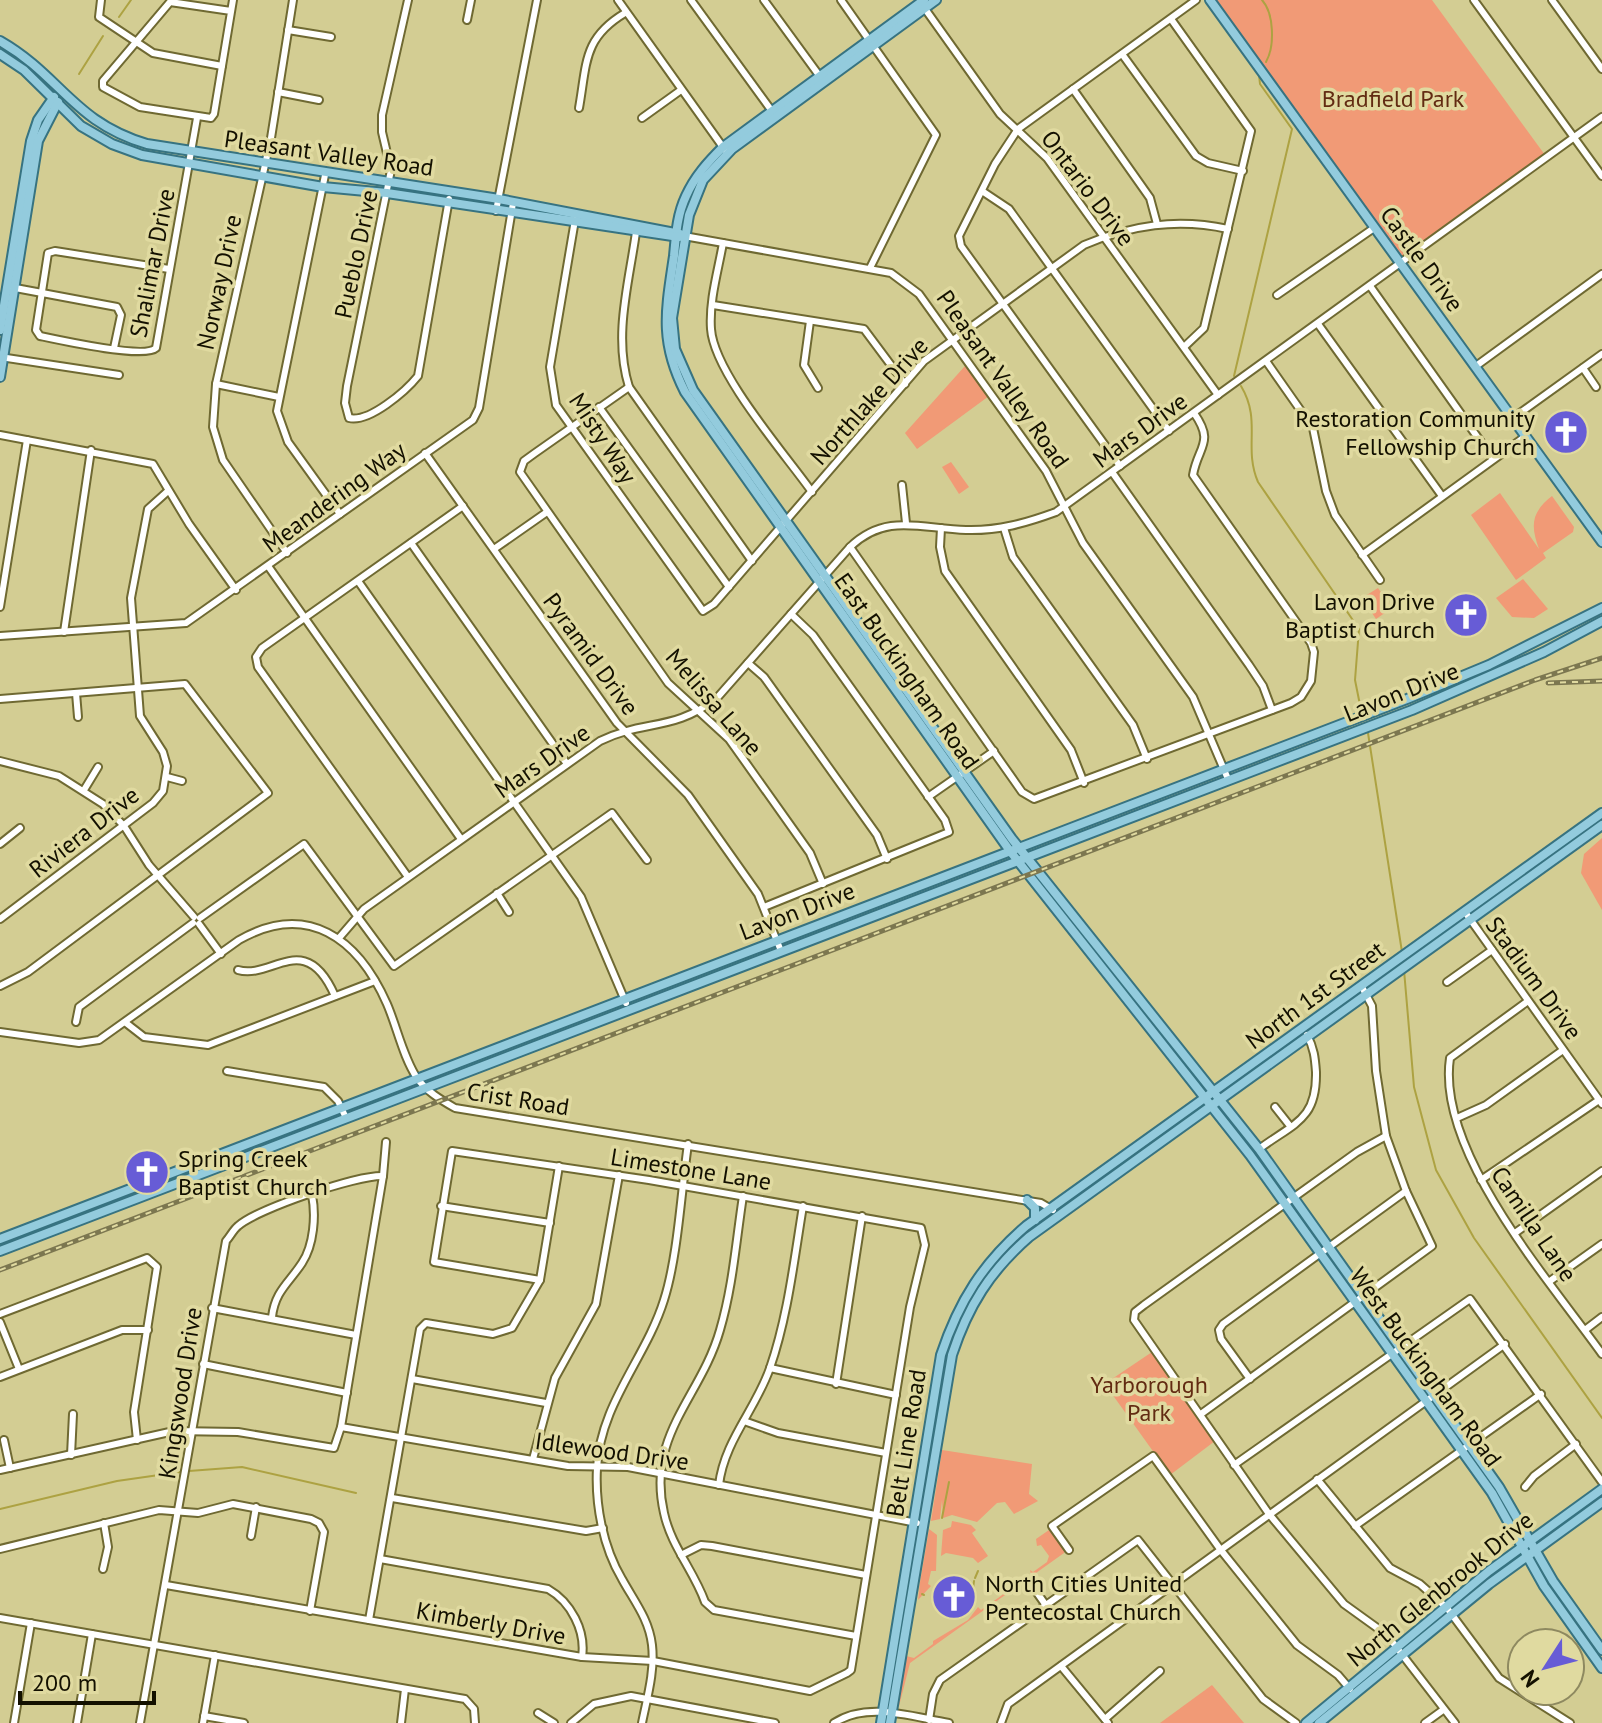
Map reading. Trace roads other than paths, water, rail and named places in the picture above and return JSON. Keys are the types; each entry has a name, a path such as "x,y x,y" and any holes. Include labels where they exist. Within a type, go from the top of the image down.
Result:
{"main road":[{"name":"East Buckingham Road","path":"936,0 922,3 774,113 725,150 692,183 665,315 669,357 685,392 783,524 1014,849 1214,1098"},
{"name":"Castle Drive","path":"1210,0 1602,542"},
{"name":"Pleasant Valley Road","path":"0,41 33,63 95,122 119,135 191,153 499,199 636,232 679,235"},
{"name":"Pleasant Valley Road","path":"0,54 24,70 81,126 112,144 142,155 323,187 387,193 511,213 575,218 679,235"},
{"path":"0,377 11,287 38,141 54,102 62,93"},
{"path":"0,330 11,287"},
{"name":"Lavon Drive","path":"0,1239 1444,684 1521,650 1602,608"},
{"name":"Lavon Drive","path":"0,1251 1450,694 1602,621"},
{"path":"1492,676 1518,660 1521,650"},
{"path":"1444,684 1450,694"},
{"name":"North 1st Street","path":"1055,1212 1583,833 1602,813"},
{"name":"North 1st Street","path":"1583,833 1602,825"},
{"name":"North 1st Street","path":"1409,957 1435,933 1468,916"},
{"path":"697,971 701,982"},
{"name":"North 1st Street","path":"1282,1049 1307,1035 1364,990"},
{"name":"West Buckingham Road","path":"1214,1098 1276,1172 1324,1251"},
{"name":"West Buckingham Road","path":"1214,1098 1251,1157 1324,1251 1465,1448 1526,1556 1574,1627"},
{"path":"1251,1157 1256,1157 1276,1172"},
{"path":"190,1166 195,1176"},
{"path":"1027,1200 1035,1208 1035,1220"},
{"path":"81,1208 85,1219"},
{"name":"Belt Line Road","path":"919,1524 941,1355 953,1317 988,1262 1035,1220 1055,1212"},
{"name":"Belt Line Road","path":"881,1723 888,1716 919,1524 952,1355 964,1319 996,1268 1055,1212"},
{"name":"West Buckingham Road","path":"1465,1448 1499,1487 1535,1550 1602,1650"},
{"name":"North Glenbrook Drive","path":"1319,1723 1352,1691 1521,1547 1602,1489"},
{"name":"North Glenbrook Drive","path":"1449,1610 1602,1502"},
{"name":"West Buckingham Road","path":"1586,1645 1602,1668"},
{"name":"North Glenbrook Drive","path":"1306,1723 1352,1691"}],"street":[{"path":"101,0 99,17 135,43 159,55 222,66"},
{"path":"231,11 170,2 102,84 133,105 207,120 214,114 233,0"},
{"name":"Norway Drive","path":"287,553 223,460 213,427 216,384 278,92 293,0"},
{"name":"Pueblo Drive","path":"408,0 382,115 382,132 392,163 390,181 347,386 346,412 354,420 370,414 418,376 448,202"},
{"path":"467,20 471,0"},
{"path":"496,211 537,0"},
{"path":"618,0 725,150"},
{"path":"691,0 774,113"},
{"path":"764,0 822,79"},
{"path":"841,0 936,135 870,268"},
{"path":"1120,466 961,246 959,236 1018,129 1196,0"},
{"path":"1474,0 1602,176"},
{"path":"1552,0 1602,69"},
{"name":"Ontario Drive","path":"922,3 1000,114 1047,158 1218,395"},
{"path":"579,108 592,44 598,32 625,13"},
{"path":"1171,19 1251,131 1204,328 1184,347"},
{"path":"288,30 331,37"},
{"path":"1122,54 1196,156 1208,163 1243,171"},
{"path":"1073,89 1150,198 1157,224"},
{"path":"642,118 681,90"},
{"path":"278,92 319,100"},
{"name":"Mars Drive","path":"339,938 357,914 600,741 625,731 678,722 699,712 748,663 850,547 878,528 906,523 941,528 1004,528 1064,507 1602,117"},
{"name":"Shalimar Drive","path":"39,292 35,322 40,336 147,353 156,348 197,118"},
{"path":"325,175 279,397 279,424 288,442 340,514"},
{"path":"448,202 450,191"},
{"path":"982,191 1009,209 1169,431"},
{"name":"Meandering Way","path":"0,636 186,623 473,420 479,408 513,203"},
{"name":"Misty Way","path":"575,218 550,367 556,405 703,611"},
{"name":"Northlake Drive","path":"703,611 729,587 928,358 1001,303 1084,245 1104,237 1157,224 1202,224 1228,229"},
{"path":"1277,295 1374,228"},
{"path":"636,232 621,337 622,365 629,387 752,561"},
{"name":"Pleasant Valley Road","path":"679,235 891,273 919,294 1046,471 1083,543 1193,697 1228,779"},
{"path":"723,243 711,329 717,355 812,492"},
{"path":"39,292 45,257 55,251 169,269"},
{"path":"1476,366 1602,274"},
{"path":"1370,286 1493,459"},
{"path":"11,287 117,307 121,315 114,348"},
{"path":"713,305 864,329 905,384"},
{"path":"810,321 804,365 818,388"},
{"path":"1318,324 1442,496"},
{"path":"1513,418 1602,354"},
{"path":"2,357 119,375"},
{"path":"1266,361 1313,428 1329,502 1380,580"},
{"path":"1583,368 1596,387"},
{"path":"216,384 279,397"},
{"path":"571,427 629,387"},
{"path":"599,407 729,587"},
{"path":"850,547 1022,792 1034,799 1147,759 1301,697 1311,681 1314,652 1311,643 1193,475 1205,444 1202,424 1194,413"},
{"name":"Melissa Lane","path":"571,427 524,461 520,468 523,478 668,683 729,739 810,853 823,884"},
{"path":"0,435 153,464 236,590"},
{"path":"1362,555 1526,436"},
{"path":"0,607 27,440"},
{"path":"64,632 91,450"},
{"name":"Pyramid Drive","path":"425,453 625,731 688,795 764,907 781,951"},
{"path":"1112,472 1249,665 1267,694 1272,710"},
{"path":"902,485 906,523"},
{"name":"Riviera Drive","path":"0,919 124,826 163,791 167,777 163,752 140,716 131,598 143,522 148,509 168,491"},
{"path":"408,877 256,662 262,648 463,506"},
{"path":"494,549 547,512"},
{"path":"941,528 940,547 945,571 1071,750 1084,783"},
{"path":"1004,528 1013,557 1133,725 1147,759"},
{"path":"411,543 567,764"},
{"path":"268,566 461,839"},
{"path":"358,581 581,897 629,1010"},
{"path":"764,907 949,832 945,820 813,635 791,614"},
{"path":"748,663 764,677 877,835 887,859"},
{"path":"0,699 189,686 268,793 28,972 0,986"},
{"path":"76,693 78,717"},
{"path":"928,797 994,751"},
{"path":"0,761 41,770 84,790 124,826 158,876 221,954"},
{"path":"84,790 98,767"},
{"path":"167,777 182,781"},
{"path":"76,1022 79,1007 304,844 394,966 612,813 647,860"},
{"path":"0,844 20,828"},
{"path":"497,893 509,912"},
{"name":"Stadium Drive","path":"1468,916 1600,1102"},
{"name":"Crist Road","path":"0,1032 79,1043 99,1040 260,928 284,922 315,926 339,938 375,981 418,1079 426,1088 463,1111 688,1144 1027,1200 1055,1212"},
{"path":"1447,982 1492,950"},
{"path":"238,970 247,972 283,961 304,962 322,974 335,996"},
{"path":"126,1023 144,1037 208,1045 375,981"},
{"path":"1201,1414 1432,1246 1406,1191 1386,1136 1377,1082 1372,1006 1364,990"},
{"name":"Camilla Lane","path":"1528,1001 1450,1058 1449,1072 1457,1118 1481,1180 1602,1354"},
{"path":"1259,1149 1313,1108 1316,1095 1315,1056 1307,1035"},
{"path":"1457,1118 1486,1105 1563,1050"},
{"path":"227,1071 324,1087 342,1108 346,1118"},
{"path":"1481,1180 1600,1102"},
{"path":"1275,1107 1290,1126"},
{"path":"1386,1136 1357,1152 1133,1316 1269,1514 1344,1604 1387,1635 1455,1723"},
{"path":"0,1470 164,1432 238,1432 331,1449 337,1445 383,1176 386,1142"},
{"path":"642,1723 653,1661 648,1628 613,1562 603,1528 597,1467 618,1391 644,1348 665,1297 688,1144"},
{"name":"Limestone Lane","path":"441,1206 450,1155 455,1151 916,1225 924,1234 896,1395"},
{"path":"369,1620 422,1325 499,1334 512,1328 540,1280 559,1166"},
{"path":"1515,1233 1602,1171"},
{"name":"Kingswood Drive","path":"140,1723 221,1255 237,1227 367,1175 383,1176"},
{"path":"533,1459 546,1403 566,1356 596,1304 619,1175"},
{"path":"1250,1379 1221,1339 1220,1327 1406,1191"},
{"path":"272,1317 280,1288 308,1252 315,1208 312,1195"},
{"path":"743,1196 720,1329 712,1354 671,1427 660,1474 664,1514 705,1602 714,1610 856,1636 896,1395 770,1368"},
{"path":"540,1280 436,1263 433,1253 441,1206 550,1223"},
{"path":"719,1485 725,1455 770,1368 787,1304 803,1206"},
{"path":"836,1384 862,1216"},
{"path":"1550,1281 1602,1244"},
{"path":"0,1314 147,1258 154,1261 157,1267 134,1412 137,1440"},
{"path":"1234,1465 1465,1299 1473,1300 1602,1482"},
{"path":"212,1308 356,1335"},
{"path":"1585,1330 1602,1317"},
{"path":"0,1322 19,1369"},
{"path":"0,1377 122,1330 148,1330"},
{"path":"1001,1723 1008,1704 1505,1344"},
{"path":"203,1364 347,1393"},
{"path":"412,1379 546,1403"},
{"path":"1355,1526 1541,1394"},
{"path":"71,1455 73,1414"},
{"path":"744,1421 778,1433 886,1453"},
{"name":"Idlewood Drive","path":"341,1427 533,1459 597,1467 616,1465 919,1524"},
{"path":"4,1440 10,1468"},
{"path":"1525,1487 1534,1476 1576,1444"},
{"path":"1069,1550 1052,1526 1149,1457 1154,1457 1220,1549 1297,1645 1338,1675 1352,1691"},
{"path":"1317,1479 1390,1568 1420,1584 1449,1610 1499,1678 1570,1723"},
{"path":"392,1498 586,1531 603,1528"},
{"path":"0,1549 159,1510 198,1513 233,1504 256,1507 311,1519 324,1532 310,1611"},
{"path":"251,1536 256,1507"},
{"path":"103,1569 108,1547 104,1523"},
{"path":"929,1720 933,1694 940,1680 1134,1540 1144,1545 1263,1699 1296,1723"},
{"path":"681,1555 701,1545 712,1546 866,1575"},
{"path":"380,1559 548,1589 559,1595 578,1623 582,1634 582,1657"},
{"path":"1028,1580 1045,1604"},
{"name":"Kimberly Drive","path":"166,1585 582,1657 653,1661 810,1691 851,1670 856,1636"},
{"path":"0,1618 465,1699 474,1709 475,1723"},
{"path":"14,1723 31,1623"},
{"path":"77,1723 92,1634"},
{"path":"215,1655 204,1720 244,1723"},
{"path":"1061,1666 1107,1721 1160,1671"},
{"path":"401,1723 405,1689"},
{"path":"571,1723 586,1708 602,1700 622,1696 773,1723"},
{"path":"1425,1723 1443,1710"},
{"path":"834,1723 860,1711 949,1723"},
{"path":"709,1723 712,1712"},
{"path":"538,1713 554,1723"}],"waterway":[{"path":"119,17 131,0"},
{"path":"1262,0 1269,13 1272,30 1266,62"},
{"path":"79,74 103,36"},
{"path":"1234,376 1292,129 1260,84 1259,75"},
{"path":"1241,386 1250,411 1252,457 1258,482 1359,629 1355,680 1361,710"},
{"path":"1368,733 1402,952"},
{"path":"1404,970 1414,1087 1436,1170 1474,1238 1602,1418"},
{"path":"189,1471 242,1467 356,1493"},
{"path":"0,1509 117,1481 180,1472"},
{"path":"942,1518 949,1482"},
{"path":"975,1578 978,1571"},
{"path":"972,1597 974,1581"},
{"path":"970,1608 971,1599"}],"railway":[{"path":"0,1270 1535,680 1602,658"},
{"path":"1548,683 1602,681"}],"place":[{"name":"Restoration Community Fellowship Church","path":"1566,432"},
{"name":"Lavon Drive Baptist Church","path":"1466,615"},
{"name":"Spring Creek Baptist Church","path":"147,1172"},
{"name":"North Cities United Pentecostal Church","path":"954,1597"}],"park label":[{"name":"Bradfield Park","path":"1393,98"},
{"name":"Yarborough Park","path":"1149,1398"}]}
